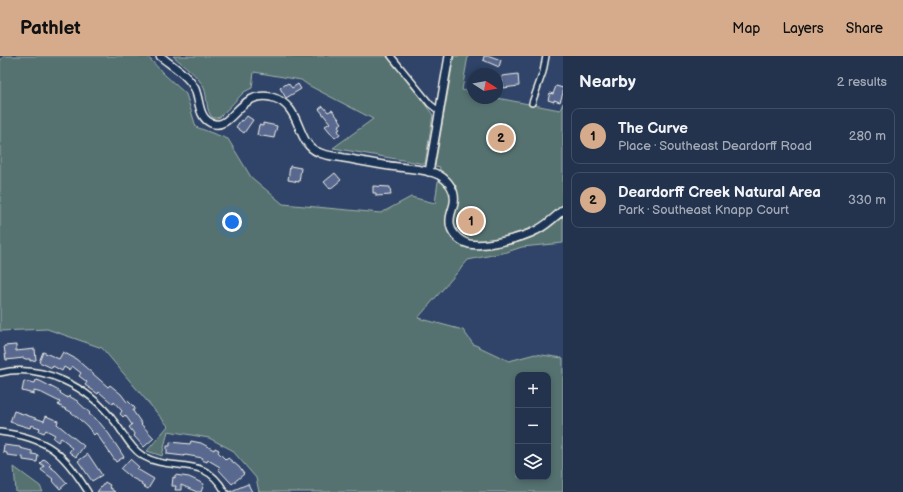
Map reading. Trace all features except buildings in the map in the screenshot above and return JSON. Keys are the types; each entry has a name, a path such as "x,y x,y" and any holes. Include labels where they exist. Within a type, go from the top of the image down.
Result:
{"street":[{"path":"160,56 190,82 197,94 202,116 210,123 224,123 228,121 243,104 257,97 271,97 282,102 293,113 308,146 317,152 380,165 429,172 443,178 450,186 455,199 450,219 450,226 456,236 466,243 481,244 525,236 542,227 563,210"},
{"path":"391,56 430,104 440,112"},
{"path":"429,172 449,56"},
{"path":"532,103 543,72 546,56"},
{"path":"0,373 24,370 48,375 69,384 98,404 114,421 135,450 142,456 160,462 195,467 205,471 214,477 224,492"},
{"path":"0,432 33,438 47,446 66,461 76,473 88,492"}],"green space":[{"path":"4,56 147,56 186,94 196,127 228,139 251,177 283,204 381,213 411,197 435,203 440,167 435,166 454,56 468,56 462,90 467,91 467,104 503,104 503,99 560,110 563,103 563,243 522,247 507,252 468,260 418,318 463,330 473,344 509,361 535,354 563,358 563,492 259,492 256,478 232,450 209,438 168,431 162,456 147,451 168,426 102,348 47,329 0,331 0,61"},
{"path":"173,56 386,56 393,62 433,115 425,164 333,148 373,119 301,80 254,72 252,88 244,92 220,117 213,118 210,115 204,88 201,83 190,70"},
{"path":"14,467 40,486 43,492 16,492"}],"place":[{"name":"Deardorff Creek Natural Area","path":"501,138"},
{"name":"The Curve","path":"471,221"}]}
